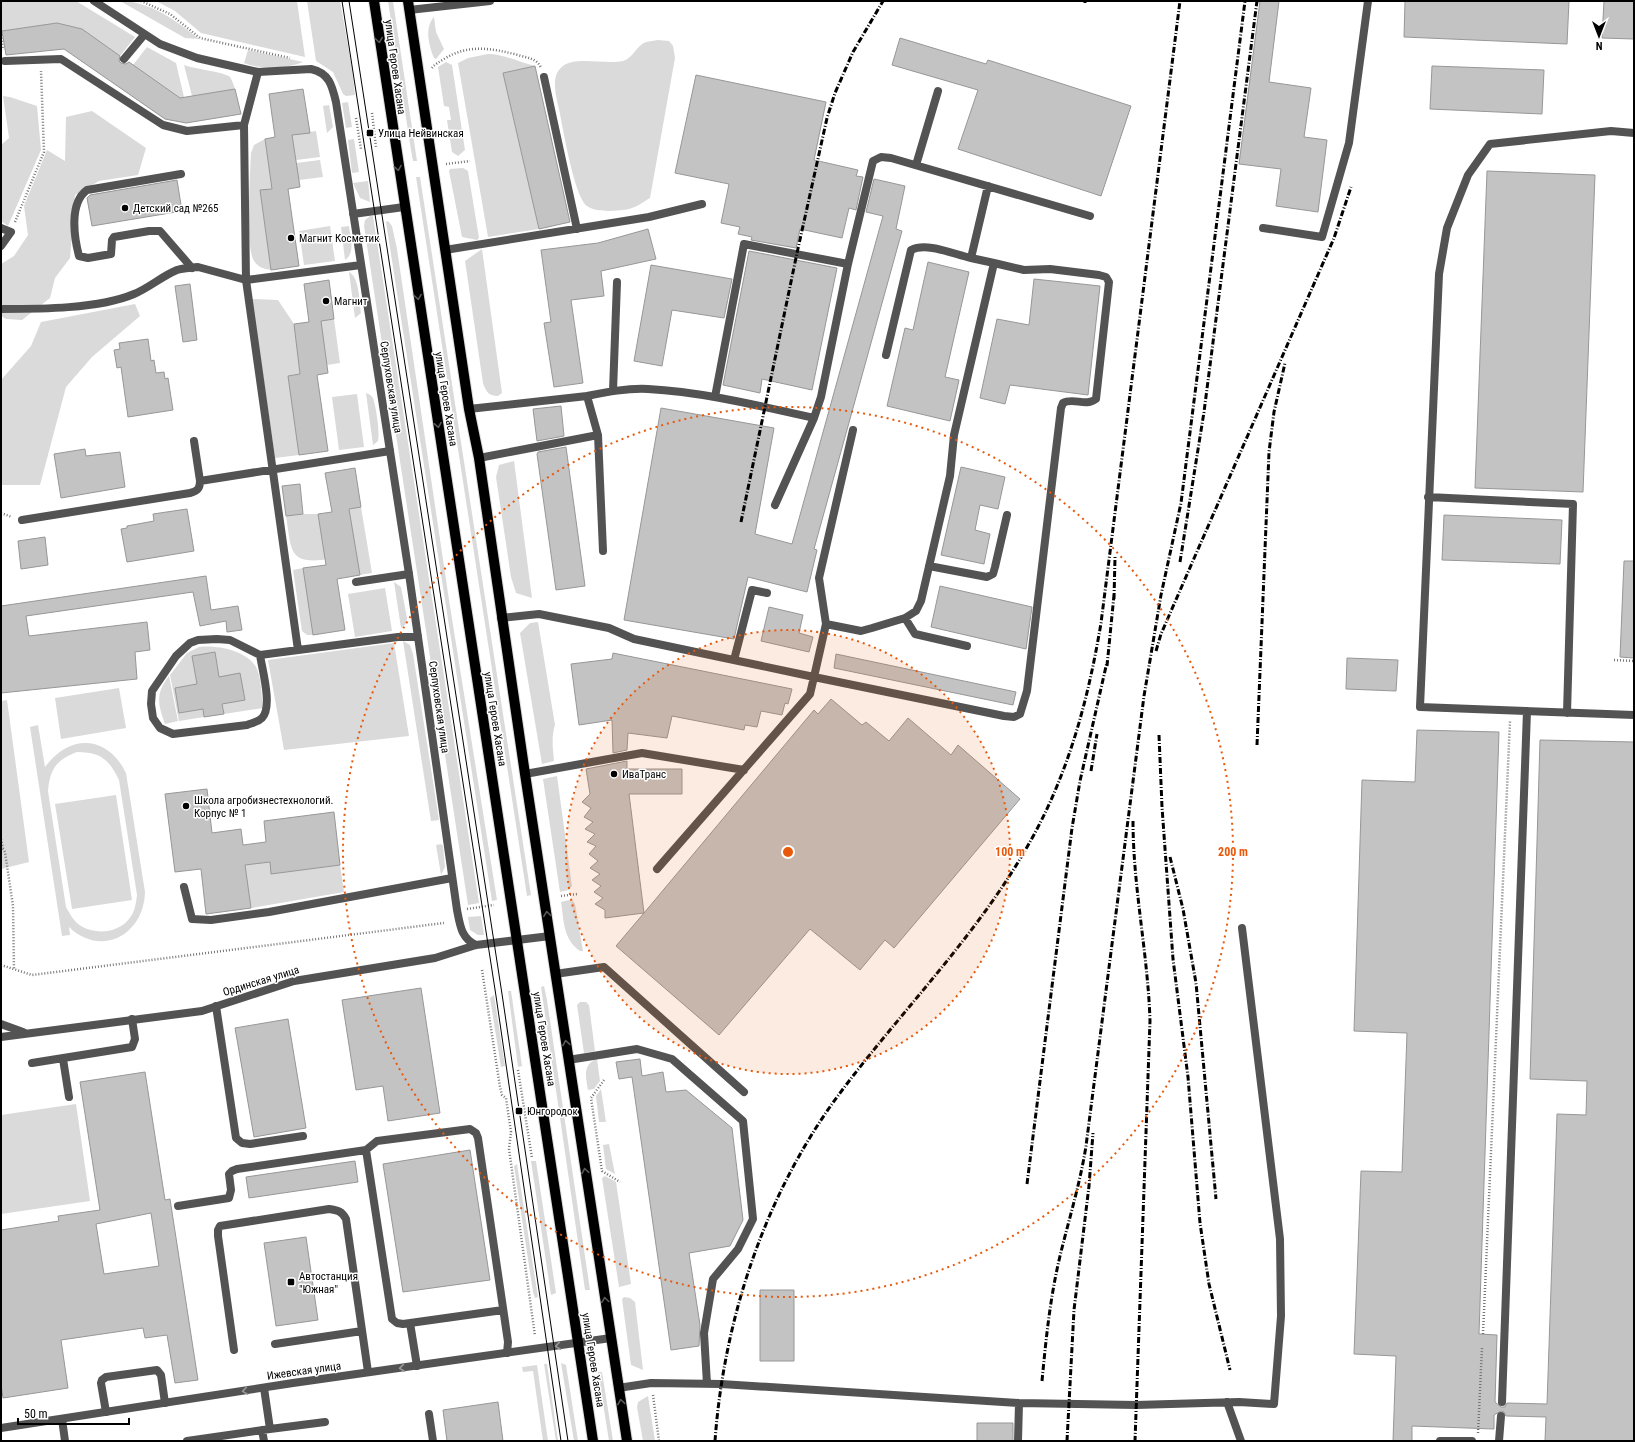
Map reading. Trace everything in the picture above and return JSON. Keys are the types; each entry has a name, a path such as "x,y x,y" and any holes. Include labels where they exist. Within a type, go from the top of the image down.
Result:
{"main road":[{"name":"улица Героев Хасана","path":"374,1 404,207 593,1441"},
{"name":"улица Героев Хасана","path":"408,6 469,409 479,458 501,618 610,1338 627,1441"}],"street":[{"name":"Серпуховская улица","path":"94,1 144,35 160,44 191,56 258,72 311,69 323,73 330,81 336,102 409,574 452,878 462,931 467,941 476,945"},
{"path":"408,6 490,1"},
{"path":"1263,228 1322,237 1349,143 1368,1"},
{"path":"124,59 144,35"},
{"path":"5,61 61,59 107,83 164,125 187,131 244,125"},
{"path":"258,72 244,125 246,280 271,469 298,650"},
{"path":"544,77 577,229"},
{"path":"916,165 938,90"},
{"path":"1634,133 1611,131 1490,144 1468,175 1447,228 1439,274 1428,497 1420,707 1634,715"},
{"path":"775,505 814,418 821,396 848,264 873,161 880,157 892,158 1090,216"},
{"path":"181,174 87,190 82,196 76,213 74,228 79,256 84,258 111,254 112,240 114,237 156,230 164,234 192,268"},
{"path":"971,258 988,186"},
{"path":"446,250 649,217 702,204"},
{"path":"353,214 404,207"},
{"path":"1,228 11,232 1,246"},
{"path":"714,397 744,244 848,264"},
{"path":"501,618 539,614 610,628 634,639 814,677 1004,716 1014,717 1020,714 1027,691 1061,408 1063,403 1066,401 1093,402 1096,399 1110,282 1106,277 1099,275 1050,269 1024,270 925,247 917,247 911,250 886,355"},
{"path":"826,624 860,631 905,618 916,611 921,601 950,476 954,435 994,263"},
{"path":"1,309 47,309 109,301 134,294 177,270 198,267 246,280 361,265"},
{"path":"613,391 617,282"},
{"path":"469,409 587,396 613,391 647,389 714,397 814,418"},
{"path":"587,396 598,435 603,551"},
{"path":"657,869 810,694 826,624 819,578 853,430"},
{"path":"479,458 598,435"},
{"path":"22,520 197,491 200,486 200,480 194,441"},
{"path":"200,480 390,451"},
{"path":"1428,497 1573,504 1567,713"},
{"path":"929,566 987,577 993,574 1007,515"},
{"path":"356,582 409,574"},
{"path":"734,660 752,590 767,593"},
{"path":"905,618 915,634 967,646"},
{"path":"260,655 267,706 262,717 256,722 247,725 180,734 165,731 156,723 152,711 152,691 164,670 190,643 207,639 230,640 260,655 398,637 418,637"},
{"path":"1502,1402 1527,711"},
{"path":"525,774 642,753 744,770"},
{"path":"184,887 192,919 211,920 269,912 452,878"},
{"path":"618,1388 651,1383 707,1384 1019,1403 1136,1405 1227,1402 1274,1404 1281,1316 1280,1239 1242,928"},
{"name":"Ординская улица","path":"1,1024 24,1032 202,1011 294,981 435,958 476,945 550,936"},
{"path":"555,974 604,967 744,1092"},
{"path":"216,1006 236,1138 242,1143 250,1144 303,1136"},
{"path":"32,1063 132,1047 135,1039 132,1019"},
{"path":"1,1037 24,1032"},
{"path":"568,1060 637,1049 672,1059 743,1121 753,1219 738,1249 713,1279 704,1333 707,1384"},
{"path":"63,1059 69,1097"},
{"path":"178,1206 229,1198 231,1190 229,1174 237,1168 366,1150 377,1141 470,1129 476,1133 508,1342 507,1353"},
{"path":"366,1150 392,1319 397,1323 410,1323 503,1310"},
{"path":"234,1350 218,1236 220,1226 329,1209 337,1210 343,1213 346,1219 368,1372"},
{"path":"410,1323 417,1366"},
{"path":"275,1344 362,1331"},
{"name":"Ижевская улица","path":"1,1428 368,1372 610,1338"},
{"path":"106,1412 102,1380 106,1377 157,1370 161,1375 165,1403"},
{"path":"264,1388 266,1430 264,1441"},
{"path":"1227,1402 1241,1441"},
{"path":"1018,1441 1019,1403"},
{"path":"429,1414 433,1441"},
{"path":"1499,1441 1501,1416"},
{"path":"62,1419 65,1441"},
{"path":"187,1441 325,1422"},
{"path":"1440,1441 1472,1441"}],"path":[{"path":"141,1 170,14 200,38 294,59"},
{"path":"1,35 5,61"},
{"path":"433,74 432,67 450,55 479,47 493,48 530,58 540,65 544,77"},
{"path":"11,232 44,152 41,60"},
{"path":"372,113 376,147"},
{"path":"356,118 360,149"},
{"path":"445,158 446,165 470,161"},
{"path":"1614,660 1634,661"},
{"path":"1484,1334 1510,711"},
{"path":"1,839 5,852 13,906 14,969"},
{"path":"1,846 5,852"},
{"path":"561,896 577,894"},
{"path":"1,964 32,975 444,923"},
{"path":"482,970 500,1087 502,1095 506,1098 511,1132 509,1149 535,1336"},
{"path":"518,1070 532,1158"},
{"path":"604,1080 591,1098 600,1164 602,1171 620,1182"},
{"path":"1478,1441 1482,1348"},
{"path":"653,1395 659,1441"}],"shaded area":[{"path":"1,1 76,1 135,37 120,56 82,29 57,23 2,31"},
{"path":"120,1 142,4 153,8 181,25 199,39 185,38"},
{"path":"156,1 297,1 305,57 201,33 175,11"},
{"path":"307,1 340,1 352,68 355,95 346,96 343,94 333,72 316,61"},
{"path":"388,1 393,1 417,161 413,161 411,150"},
{"path":"434,17 436,32 444,49 436,59 432,53 428,37 429,26"},
{"path":"658,40 669,41 673,46 675,58 650,198 629,209 607,211 596,210 587,206 582,200 573,176 556,92 556,75 563,66 569,63 583,61 616,62 626,60 646,42"},
{"path":"147,47 176,63 184,97 180,98 133,65"},
{"path":"248,50 303,62 274,68 258,67 244,63"},
{"path":"494,54 535,66 503,73 539,229 488,237 458,63 468,58"},
{"path":"446,62 452,65 465,150 458,156 452,152 447,120 451,120 449,107 444,106 438,67"},
{"path":"184,65 227,75 231,78 235,89 192,96"},
{"path":"3,96 37,106 41,150 8,226 1,221 1,145 9,138"},
{"path":"348,102 352,127 346,128 342,103"},
{"path":"329,105 333,127 327,133 323,106"},
{"path":"92,111 146,148 138,175 99,181 75,195 70,258 55,278 50,298 22,320 6,319 1,316 1,264 14,256 28,235 24,206 47,150 65,161 66,117"},
{"path":"316,131 320,157 296,160 292,135"},
{"path":"265,139 272,189 260,191 271,270 260,267 256,264 251,251 250,239 249,208 251,153 254,145"},
{"path":"354,139 359,172 352,173 348,140"},
{"path":"320,160 323,177 299,180 296,163"},
{"path":"463,168 468,171 479,238 477,240 462,237 449,171 450,169"},
{"path":"416,177 420,177 531,895 527,896"},
{"path":"368,181 370,202 360,198 353,183"},
{"path":"370,216 373,216 479,903 468,905 364,226 365,220"},
{"path":"388,221 392,226 397,249 449,600 497,900 492,901 386,222"},
{"path":"330,226 335,261 304,265 299,231"},
{"path":"349,226 351,249 345,260 341,227"},
{"path":"482,249 502,393 498,396 488,393 483,383 465,261"},
{"path":"349,272 355,279 359,297 361,313 355,318"},
{"path":"252,299 278,300 294,324 300,374 288,376 299,455 275,458"},
{"path":"135,304 140,316 92,357 66,387 40,485 1,485 1,380 31,346 41,322"},
{"path":"334,319 340,363 327,365 321,321"},
{"path":"366,393 373,398 377,420 378,441 373,445"},
{"path":"357,394 364,447 339,450 332,397"},
{"path":"514,461 532,598 516,593 511,577 496,477 499,465"},
{"path":"361,507 372,573 359,575 349,509"},
{"path":"318,514 324,552 329,551 330,559 306,560 299,558 294,553 291,547 286,516"},
{"path":"303,568 313,635 307,635 302,631 293,570"},
{"path":"394,582 401,587 407,618 406,624 401,628"},
{"path":"385,588 392,631 355,637 348,594"},
{"path":"538,622 555,725 553,738 554,761 542,764 520,633 530,623"},
{"path":"403,641 410,645 413,654 439,820 431,821"},
{"path":"394,643 409,736 284,750 268,660"},
{"path":"199,647 214,647 230,650 245,656 251,661 258,672 263,708 224,714 215,652 192,656 197,684 175,688 179,713 203,709 204,717 179,721 170,675 187,653"},
{"path":"169,676 178,721 165,724 159,705 159,699 161,688"},
{"path":"119,688 126,728 61,739 55,698"},
{"path":"7,700 29,862 1,869 1,701"},
{"path":"38,725 45,767 55,756 65,749 76,744 87,743 98,745 109,751 118,760 126,773 145,892 143,907 137,920 129,930 119,937 107,941 94,941 81,936 69,927 70,935 62,936 30,727","holes":["77,752 92,753 103,758 119,780 137,895 136,904 129,919 119,927 106,931 93,931 81,926 74,920 66,907 48,791 50,777 55,766 70,755"]},
{"path":"557,776 572,886 569,890 560,892 543,779"},
{"path":"116,795 132,900 72,909 55,804"},
{"path":"441,844 443,846 445,867 441,875 436,845"},
{"path":"270,862 271,874 340,865 344,892 251,908 245,865"},
{"path":"569,900 573,901 575,904 583,951 580,951 574,946 565,929 561,902"},
{"path":"481,916 484,935 478,935 470,930 468,917"},
{"path":"544,986 590,1290 585,1290 541,987"},
{"path":"508,991 511,991 522,1066 518,1067"},
{"path":"494,995 505,1066 501,1067 490,998"},
{"path":"580,1002 586,1002 589,1005 595,1051 584,1053 577,1005"},
{"path":"597,1059 600,1081 594,1089 588,1090 586,1076 587,1068 592,1061"},
{"path":"601,1089 606,1122 599,1122 596,1096"},
{"path":"76,1104 90,1201 1,1214 1,1115"},
{"path":"609,1144 615,1174 606,1169 603,1145"},
{"path":"531,1161 536,1161 556,1293 551,1295"},
{"path":"517,1164 538,1297 535,1298 514,1166"},
{"path":"605,1176 616,1182 631,1284 619,1287 602,1178"},
{"path":"624,1297 630,1298 635,1302 643,1370 631,1365 622,1299"},
{"path":"561,1363 566,1365 578,1441 574,1441"},
{"path":"544,1364 547,1364 558,1441 556,1441"},
{"path":"537,1365 548,1441 543,1441 533,1371 523,1372 522,1367"},
{"path":"598,1372 602,1372 613,1441 609,1441"},
{"path":"648,1396 655,1441 643,1441 637,1407 638,1402"}],"building":[{"path":"1260,1 1279,1 1269,82 1311,88 1304,137 1327,140 1318,212 1276,206 1281,169 1239,164"},
{"path":"1405,1 1569,1 1567,44 1404,37"},
{"path":"1604,1 1634,1 1634,39 1602,38"},
{"path":"57,23 82,29 120,56 119,61 121,63 126,64 129,62 180,98 235,89 241,114 186,123 165,119 64,49 6,55 2,31"},
{"path":"900,38 986,64 988,60 1131,106 1101,196 958,149 978,90 892,65"},
{"path":"535,66 570,222 539,229 503,73"},
{"path":"1432,66 1544,70 1542,114 1430,109"},
{"path":"696,75 826,102 814,160 858,170 856,176 863,177 856,210 849,208 842,238 800,229 796,248 751,240 752,237 738,234 740,227 721,223 729,184 675,173"},
{"path":"303,89 310,133 292,135 300,187 288,189 299,266 271,270 260,190 272,189 265,139 275,137 269,94"},
{"path":"1487,171 1595,175 1583,492 1475,488"},
{"path":"874,179 905,186 896,229 902,231 814,549 817,550 807,592 748,577 734,639 624,620 661,408 774,428 755,534 792,544 883,216 866,212"},
{"path":"177,180 182,211 92,226 87,198 90,195"},
{"path":"648,229 656,259 601,271 604,296 571,300 583,383 554,387 544,323 551,322 541,250 598,243"},
{"path":"749,251 837,268 812,390 762,379 760,393 723,385"},
{"path":"928,262 969,272 945,377 959,380 950,421 887,406 905,328 913,330"},
{"path":"651,265 732,279 724,318 672,310 662,366 634,361"},
{"path":"1034,279 1100,286 1088,395 1010,385 1005,404 980,398 997,319 1029,325"},
{"path":"329,280 334,319 321,321 328,373 317,375 328,451 299,455 288,376 300,374 294,324 309,322 304,284"},
{"path":"190,284 197,340 183,342 175,286"},
{"path":"148,339 151,361 154,360 156,373 164,372 165,379 168,378 173,410 128,417 121,367 117,368 114,350 120,349 119,343"},
{"path":"561,406 564,436 537,441 533,409"},
{"path":"566,447 585,586 556,590 537,454 538,452"},
{"path":"85,449 86,456 120,452 125,487 61,498 54,454"},
{"path":"961,467 1005,477 998,509 980,505 975,530 990,534 984,564 941,555"},
{"path":"355,468 361,507 349,509 360,575 337,579 345,630 313,635 303,568 326,565 318,514 332,512 325,473"},
{"path":"300,484 303,514 286,516 282,486"},
{"path":"187,509 194,551 127,562 121,529 127,528 127,526 154,521 153,514"},
{"path":"1444,515 1562,520 1560,564 1442,560"},
{"path":"45,537 48,565 21,569 18,541"},
{"path":"1624,561 1634,561 1634,658 1620,657"},
{"path":"206,576 211,610 238,606 242,630 227,632 226,621 200,626 193,592 26,616 29,636 147,622 150,650 135,652 137,679 1,693 1,606"},
{"path":"940,586 1032,607 1026,649 931,627"},
{"path":"769,607 803,615 799,633 813,637 809,652 761,641"},
{"path":"215,652 219,677 240,673 245,700 222,704 224,714 204,717 203,709 179,713 175,688 197,684 192,656"},
{"path":"613,653 792,689 788,704 785,703 782,715 761,711 757,727 745,725 744,730 672,716 667,738 628,733 627,750 613,753 612,720 579,725 571,664 612,659"},
{"path":"836,654 1016,692 1013,705 834,668"},
{"path":"1347,658 1398,660 1396,691 1346,689"},
{"path":"831,699 862,725 866,722 889,741 908,718 951,755 958,745 1020,799 894,948 885,940 860,970 810,929 719,1035 616,946 814,710 818,714"},
{"path":"1417,730 1499,732 1479,1334 1497,1335 1495,1402 1501,1407 1505,1407 1507,1403 1547,1404 1557,1114 1586,1115 1587,1081 1530,1079 1540,740 1634,742 1634,1441 1545,1441 1546,1417 1506,1416 1504,1412 1501,1411 1494,1415 1494,1429 1412,1426 1412,1441 1393,1441 1396,1356 1354,1354 1361,1171 1402,1172 1407,1033 1354,1031 1362,780 1415,782"},
{"path":"627,761 627,769 682,769 682,794 629,794 644,913 605,918 605,910 595,904 603,898 594,892 601,886 592,880 600,874 590,868 598,861 589,854 596,846 587,842 595,834 585,829 593,822 584,817 591,808 582,802 590,794 586,769"},
{"path":"207,789 212,833 241,829 243,845 266,842 264,821 334,812 340,865 271,874 270,862 245,865 251,908 206,914 201,869 175,872 165,794"},
{"path":"421,988 440,1113 388,1121 383,1086 356,1090 342,1000"},
{"path":"288,1019 306,1128 254,1137 235,1028"},
{"path":"640,1059 642,1076 663,1072 666,1092 686,1090 732,1128 743,1220 730,1246 689,1253 700,1325 699,1346 671,1350 632,1077 619,1079 616,1062"},
{"path":"145,1072 165,1200 170,1199 198,1380 175,1383 167,1335 145,1338 143,1328 61,1340 68,1388 3,1398 1,1385 1,1230 59,1221 58,1216 100,1210 80,1082","holes":["151,1213 159,1266 104,1274 96,1224"]},
{"path":"470,1150 490,1280 403,1292 383,1164"},
{"path":"355,1161 358,1182 249,1198 246,1177"},
{"name":"Автостанция \"Южная\"","path":"306,1237 318,1320 276,1326 264,1243"},
{"path":"760,1290 794,1290 794,1361 760,1361"},
{"path":"498,1402 503,1441 447,1441 443,1410"},
{"path":"977,1423 1013,1423 1013,1441 977,1441"}],"tram line":[{"path":"342,1 496,996 561,1441"},
{"path":"349,1 502,994 568,1441"}],"railway":[{"path":"741,522 797,253 827,118 835,93 853,52 883,1"},
{"path":"715,1441 720,1394 728,1347 739,1301 771,1211 792,1169 816,1128 843,1089 970,931 1017,864 1049,804 1060,780 1069,754 1091,676 1101,623 1180,1"},
{"path":"1042,1381 1051,1303 1060,1256 1081,1174 1086,1146 1144,696 1161,595 1181,503 1245,1"},
{"path":"1180,562 1204,412 1257,1"},
{"path":"1156,651 1161,634 1334,238 1351,187"},
{"path":"1257,745 1269,452 1274,412 1285,363"},
{"path":"1114,599 1115,557"},
{"path":"1107,666 1114,595"},
{"path":"1027,1184 1072,828 1080,781 1107,662"},
{"path":"1091,771 1097,734"},
{"path":"1159,735 1162,807 1173,959 1188,1077 1200,1223 1209,1284 1230,1370"},
{"path":"1133,821 1135,871 1149,996 1150,1021 1135,1441"},
{"path":"1170,857 1183,909 1196,983 1216,1199"},
{"path":"1067,1441 1074,1310 1089,1186 1093,1133"}],"place":[{"name":"Улица Нейвинская","path":"370,133"},
{"name":"Детский сад №265","path":"125,208"},
{"name":"Магнит Косметик","path":"291,238"},
{"name":"Магнит","path":"326,301"},
{"name":"ИваТранс","path":"614,774"},
{"name":"Школа агробизнестехнологий. Корпус № 1","path":"186,806"},
{"name":"Юнгородок","path":"519,1111"},
{"name":"Автостанция \"Южная\"","path":"291,1282"}]}
